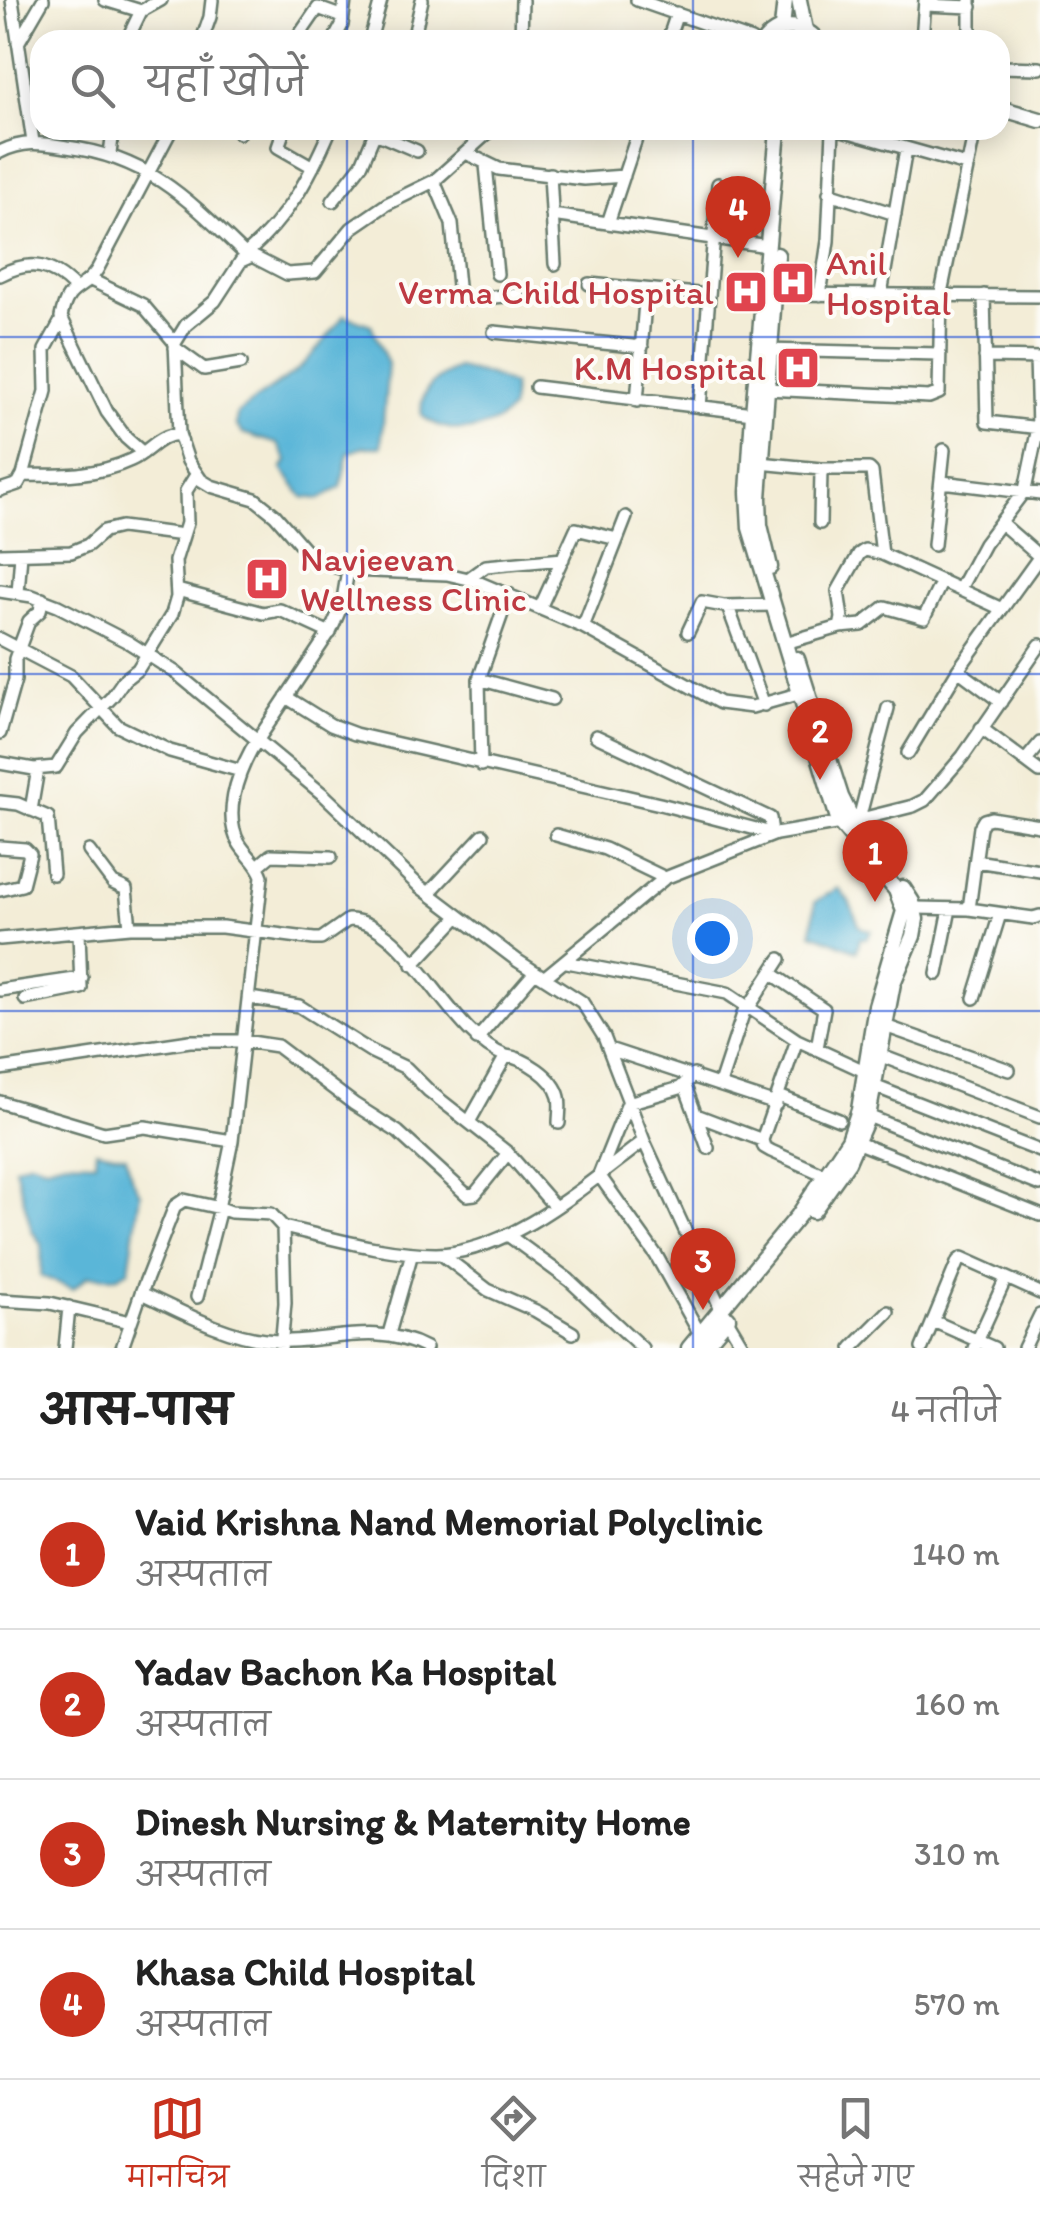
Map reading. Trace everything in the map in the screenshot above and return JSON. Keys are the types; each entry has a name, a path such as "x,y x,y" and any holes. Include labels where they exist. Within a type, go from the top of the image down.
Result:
{"main road":[{"path":"779,30 785,0"},
{"path":"799,0 809,30"},
{"path":"782,28 790,30"},
{"path":"1010,111 1040,120"},
{"path":"1010,120 1040,129"},
{"path":"777,140 768,246 760,524 804,692"},
{"path":"689,1348 702,1341 836,1182 858,1143 868,1116 876,1006 904,912 896,890 850,821 773,606 748,509 753,413 774,294 787,140"},
{"path":"725,1315 827,1176 855,1125 879,1055 893,983 913,936 915,908 850,821"}],"street":[{"path":"12,0 30,122"},
{"path":"18,43 43,0"},
{"path":"106,0 141,11"},
{"path":"132,30 141,11 161,0"},
{"path":"205,30 212,0"},
{"path":"338,30 345,0"},
{"path":"373,30 381,0"},
{"path":"415,30 422,0"},
{"path":"521,30 522,0"},
{"path":"637,0 723,30"},
{"path":"923,30 925,3 970,4 970,30"},
{"path":"303,30 318,8 344,17"},
{"path":"671,30 677,14"},
{"path":"1010,67 1040,68"},
{"path":"110,154 112,140"},
{"path":"0,490 18,484 23,475 46,391 46,350 61,321 64,302 75,288 91,280 166,140"},
{"path":"278,140 278,148 313,168"},
{"path":"326,140 278,224 246,255 216,301 186,325 175,345 179,434 196,475 211,486 255,499 275,515 308,553 328,564 348,570 447,574 468,579 582,627 720,704 764,705 804,692"},
{"path":"333,201 362,164 371,140"},
{"path":"393,140 416,151"},
{"path":"0,152 18,143 33,142 110,154 150,172 186,196 246,255 286,274 316,272 352,228 434,181 481,140"},
{"path":"608,222 636,140"},
{"path":"820,294 828,241 832,140"},
{"path":"876,140 966,165"},
{"path":"766,389 935,396 941,385 942,293 972,140"},
{"path":"881,294 906,149"},
{"path":"468,154 499,169 591,179 624,176"},
{"path":"486,165 497,274"},
{"path":"550,174 554,264"},
{"path":"434,181 452,224 459,296 467,300 519,295"},
{"path":"700,408 718,184"},
{"path":"829,193 895,214"},
{"path":"552,215 768,246"},
{"path":"0,275 25,264 41,265 52,268 75,288"},
{"path":"91,280 143,305 175,345 204,369 241,363"},
{"path":"590,284 709,295"},
{"path":"637,401 646,290"},
{"path":"774,294 1040,296"},
{"path":"984,295 987,422 1039,428"},
{"path":"61,321 107,412 143,453"},
{"path":"494,332 642,347"},
{"path":"764,350 939,354"},
{"path":"963,583 984,544 1025,490 1039,428 1038,358 985,357"},
{"path":"536,387 753,413"},
{"path":"23,475 76,476 131,461 165,436 179,434"},
{"path":"934,544 944,450"},
{"path":"760,464 866,468 872,472 882,554"},
{"path":"820,469 820,523"},
{"path":"0,763 38,769 56,766 78,732 148,654 172,614 177,590 175,562 187,524 186,494 196,475"},
{"path":"942,482 1040,494"},
{"path":"582,627 626,517"},
{"path":"908,753 958,670 1040,557 1001,523"},
{"path":"0,554 71,552 104,531 120,527 183,535"},
{"path":"540,608 579,528 617,539"},
{"path":"840,627 838,592 865,550 1002,608"},
{"path":"18,593 21,554"},
{"path":"468,579 486,566 562,559"},
{"path":"198,1296 232,1141 262,876 240,845 232,804 240,771 330,633 342,605 348,570"},
{"path":"792,642 840,627 862,625 885,607 926,617 942,582"},
{"path":"177,590 262,613 280,610 330,633"},
{"path":"0,591 42,598 148,654 325,796 429,894 582,1002 595,1019 644,1141 725,1315 741,1343 757,1348"},
{"path":"481,765 479,679 508,594"},
{"path":"0,733 28,621 40,611 42,598"},
{"path":"688,632 700,602 773,606"},
{"path":"728,606 764,705"},
{"path":"0,639 71,676 118,726 166,749 240,771"},
{"path":"476,1039 540,974 567,962 665,878 774,834 850,821 925,800 963,756 1040,645"},
{"path":"958,670 1001,702"},
{"path":"479,679 552,699"},
{"path":"286,697 341,730 774,834"},
{"path":"850,821 888,708"},
{"path":"981,728 1040,772"},
{"path":"596,736 751,807 772,819 774,834"},
{"path":"1025,761 1040,743"},
{"path":"32,810 38,769"},
{"path":"0,802 48,817 54,874"},
{"path":"969,909 980,826 986,819 1040,826"},
{"path":"429,894 483,835"},
{"path":"556,835 606,850 665,878"},
{"path":"0,847 28,850 30,857 22,885 0,890"},
{"path":"89,851 113,884 126,889 130,928"},
{"path":"258,866 271,854 331,857"},
{"path":"976,861 1040,872"},
{"path":"915,908 1040,916"},
{"path":"936,974 950,909"},
{"path":"974,998 1000,914"},
{"path":"414,965 458,916"},
{"path":"0,939 130,928 256,930 314,940 348,920 355,920 385,935 476,1039 506,1056 524,1060 556,1090 560,1100 559,1123"},
{"path":"26,1000 82,986 79,932"},
{"path":"720,1084 747,1006 780,958"},
{"path":"567,962 721,991 797,1040 872,1078 1040,1152"},
{"path":"771,973 824,1009 817,1048"},
{"path":"0,990 82,978"},
{"path":"250,998 289,1003 308,1010 372,1052 406,1068 508,1153 554,1207"},
{"path":"884,1026 1009,1070"},
{"path":"797,1040 762,1140 771,1151 827,1176"},
{"path":"0,1069 174,1043 268,1044 285,1050 354,1104 398,1132 467,1195 475,1194 508,1153"},
{"path":"609,1050 690,1080 720,1084 839,1120"},
{"path":"879,1055 1040,1117"},
{"path":"469,1122 506,1056"},
{"path":"599,1175 628,1103 690,1080"},
{"path":"690,1080 696,1115 708,1148"},
{"path":"0,1102 93,1132 144,1126 232,1141"},
{"path":"696,1115 762,1140"},
{"path":"868,1116 1040,1185"},
{"path":"122,1348 175,1206 184,1200 231,1212 271,1214 283,1228 412,1253 441,1254 508,1236 644,1141"},
{"path":"858,1143 1040,1216"},
{"path":"599,1175 656,1255 702,1341"},
{"path":"281,1344 285,1302 283,1228"},
{"path":"508,1236 568,1280 642,1348"},
{"path":"388,1334 412,1253"},
{"path":"441,1254 488,1290 573,1333"},
{"path":"922,1348 958,1260 966,1259 1040,1293"},
{"path":"976,1345 1006,1278"},
{"path":"140,1293 255,1339 281,1344 388,1334 426,1348"},
{"path":"0,1300 69,1307 130,1322"},
{"path":"65,1348 69,1307"},
{"path":"852,1348 888,1312"},
{"path":"1024,1348 1040,1315"},
{"path":"934,1321 976,1345 994,1348"}],"water":[{"path":"344,315 371,325 388,364 381,447 364,447 348,453 341,487 320,499 303,497 282,469 287,461 278,444 242,433 236,425 237,414 301,367"},
{"path":"458,368 513,385 511,410 491,424 468,430 444,427 422,416 423,399 430,386"},
{"path":"838,888 849,901 860,927 871,931 867,938 860,938 857,951 812,933 815,902"},
{"path":"96,1150 126,1156 140,1193 129,1270 116,1277 88,1276 73,1289 41,1276 42,1245 32,1231 15,1167 30,1161 46,1166 65,1161 95,1162"}],"place":[{"name":"Khasa Child Hospital","path":"738,258"},
{"name":"Anil Hospital","path":"793,283"},
{"name":"Verma Child Hospital","path":"746,292"},
{"name":"K.M Hospital","path":"798,368"},
{"name":"Navjeevan Wellness Clinic","path":"267,579"},
{"name":"Yadav Bachon Ka Hospital","path":"820,780"},
{"name":"Vaid Krishna Nand Memorial Polyclinic","path":"875,902"},
{"name":"Dinesh Nursing & Maternity Home","path":"703,1310"}]}
